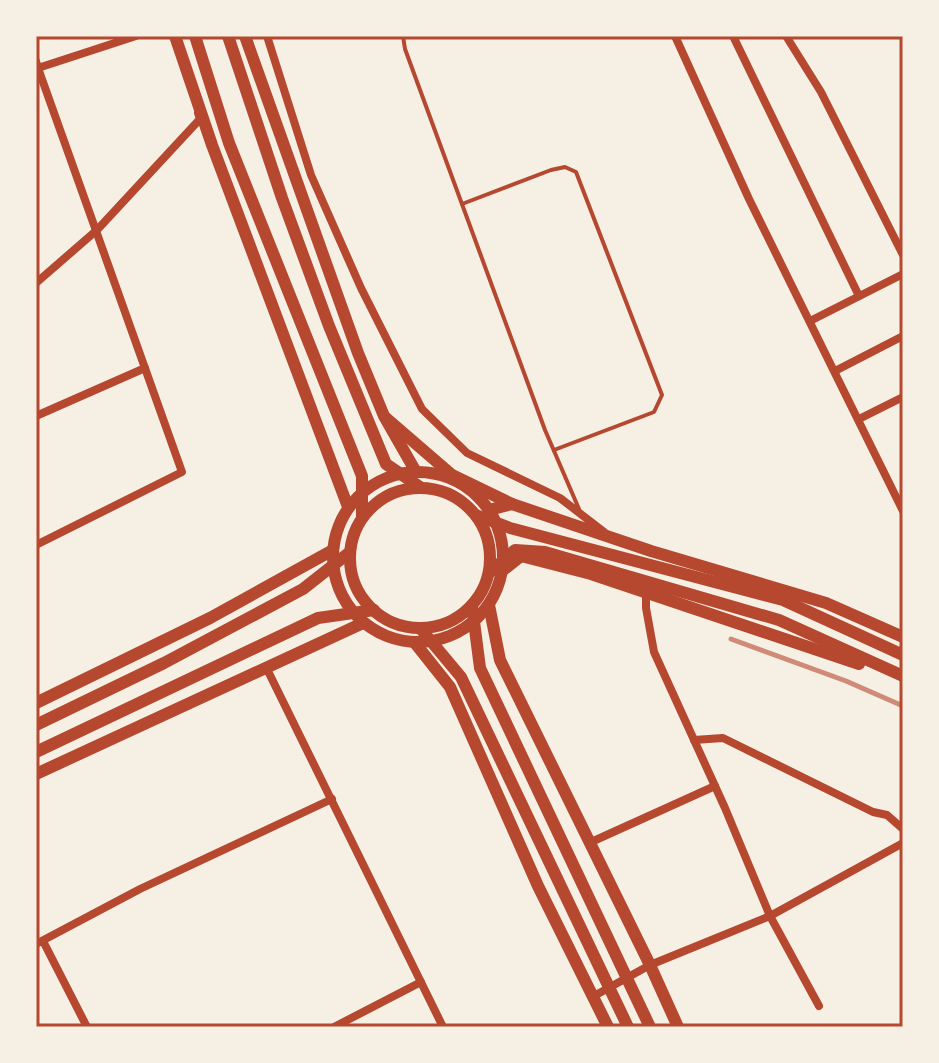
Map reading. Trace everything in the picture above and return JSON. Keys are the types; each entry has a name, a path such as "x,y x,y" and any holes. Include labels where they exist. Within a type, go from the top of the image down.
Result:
{"main road":[{"path":"175,36 212,145 348,507"},
{"path":"195,36 229,143 362,476 362,518"},
{"path":"228,36 313,283 386,464 420,487"},
{"path":"245,36 384,416 416,472"},
{"path":"279,317 337,293"},
{"path":"384,416 452,475 512,504 613,539 826,603 903,637"},
{"path":"495,572 503,550 489,510 469,489 444,476 416,472 390,476 367,488 348,507 338,527 333,550 335,577 345,602 363,623 388,637 415,643 444,639 469,626 489,605 497,589 495,572 488,543 476,515 461,500 441,491 420,487 397,491 377,502 362,518 354,534 350,552 352,574 360,594 388,620 420,628 457,618 472,606 495,572 515,550 545,552 779,620 903,679"},
{"path":"489,510 512,504"},
{"path":"476,515 510,528 783,600 903,655"},
{"path":"36,703 210,618 333,550"},
{"path":"36,725 164,663 303,589 350,552"},
{"path":"495,572 521,556 591,574 903,679"},
{"path":"489,605 500,660 678,1027"},
{"path":"472,606 480,668 650,1027"},
{"path":"36,752 318,618 374,610"},
{"path":"36,774 363,623"},
{"path":"420,628 461,677 628,1027"},
{"path":"415,643 450,687 538,886 608,1027"}],"street":[{"path":"36,545 182,472 37,66 136,36"},
{"path":"36,283 97,230 200,119 175,36"},
{"path":"267,36 311,175 361,288 422,409 467,453 560,498 613,539"},
{"path":"675,36 749,199 903,511"},
{"path":"733,36 859,296"},
{"path":"786,36 821,92 903,255"},
{"path":"810,321 903,274"},
{"path":"835,371 903,336"},
{"path":"36,416 145,368"},
{"path":"859,419 903,397"},
{"path":"646,594 654,652 770,916 819,1006"},
{"path":"266,667 443,1027"},
{"path":"694,740 723,738 873,812 887,815 903,829"},
{"path":"589,843 715,786"},
{"path":"87,1027 40,942 140,889 332,799"},
{"path":"594,996 650,965 770,916 903,843"},
{"path":"334,1027 421,982"}],"lane":[{"path":"403,36 405,49 462,204 580,511"},
{"path":"462,204 551,170 565,167 576,172 662,395 654,412 554,450"}],"railway":[{"path":"731,639 846,681 903,706"}]}
